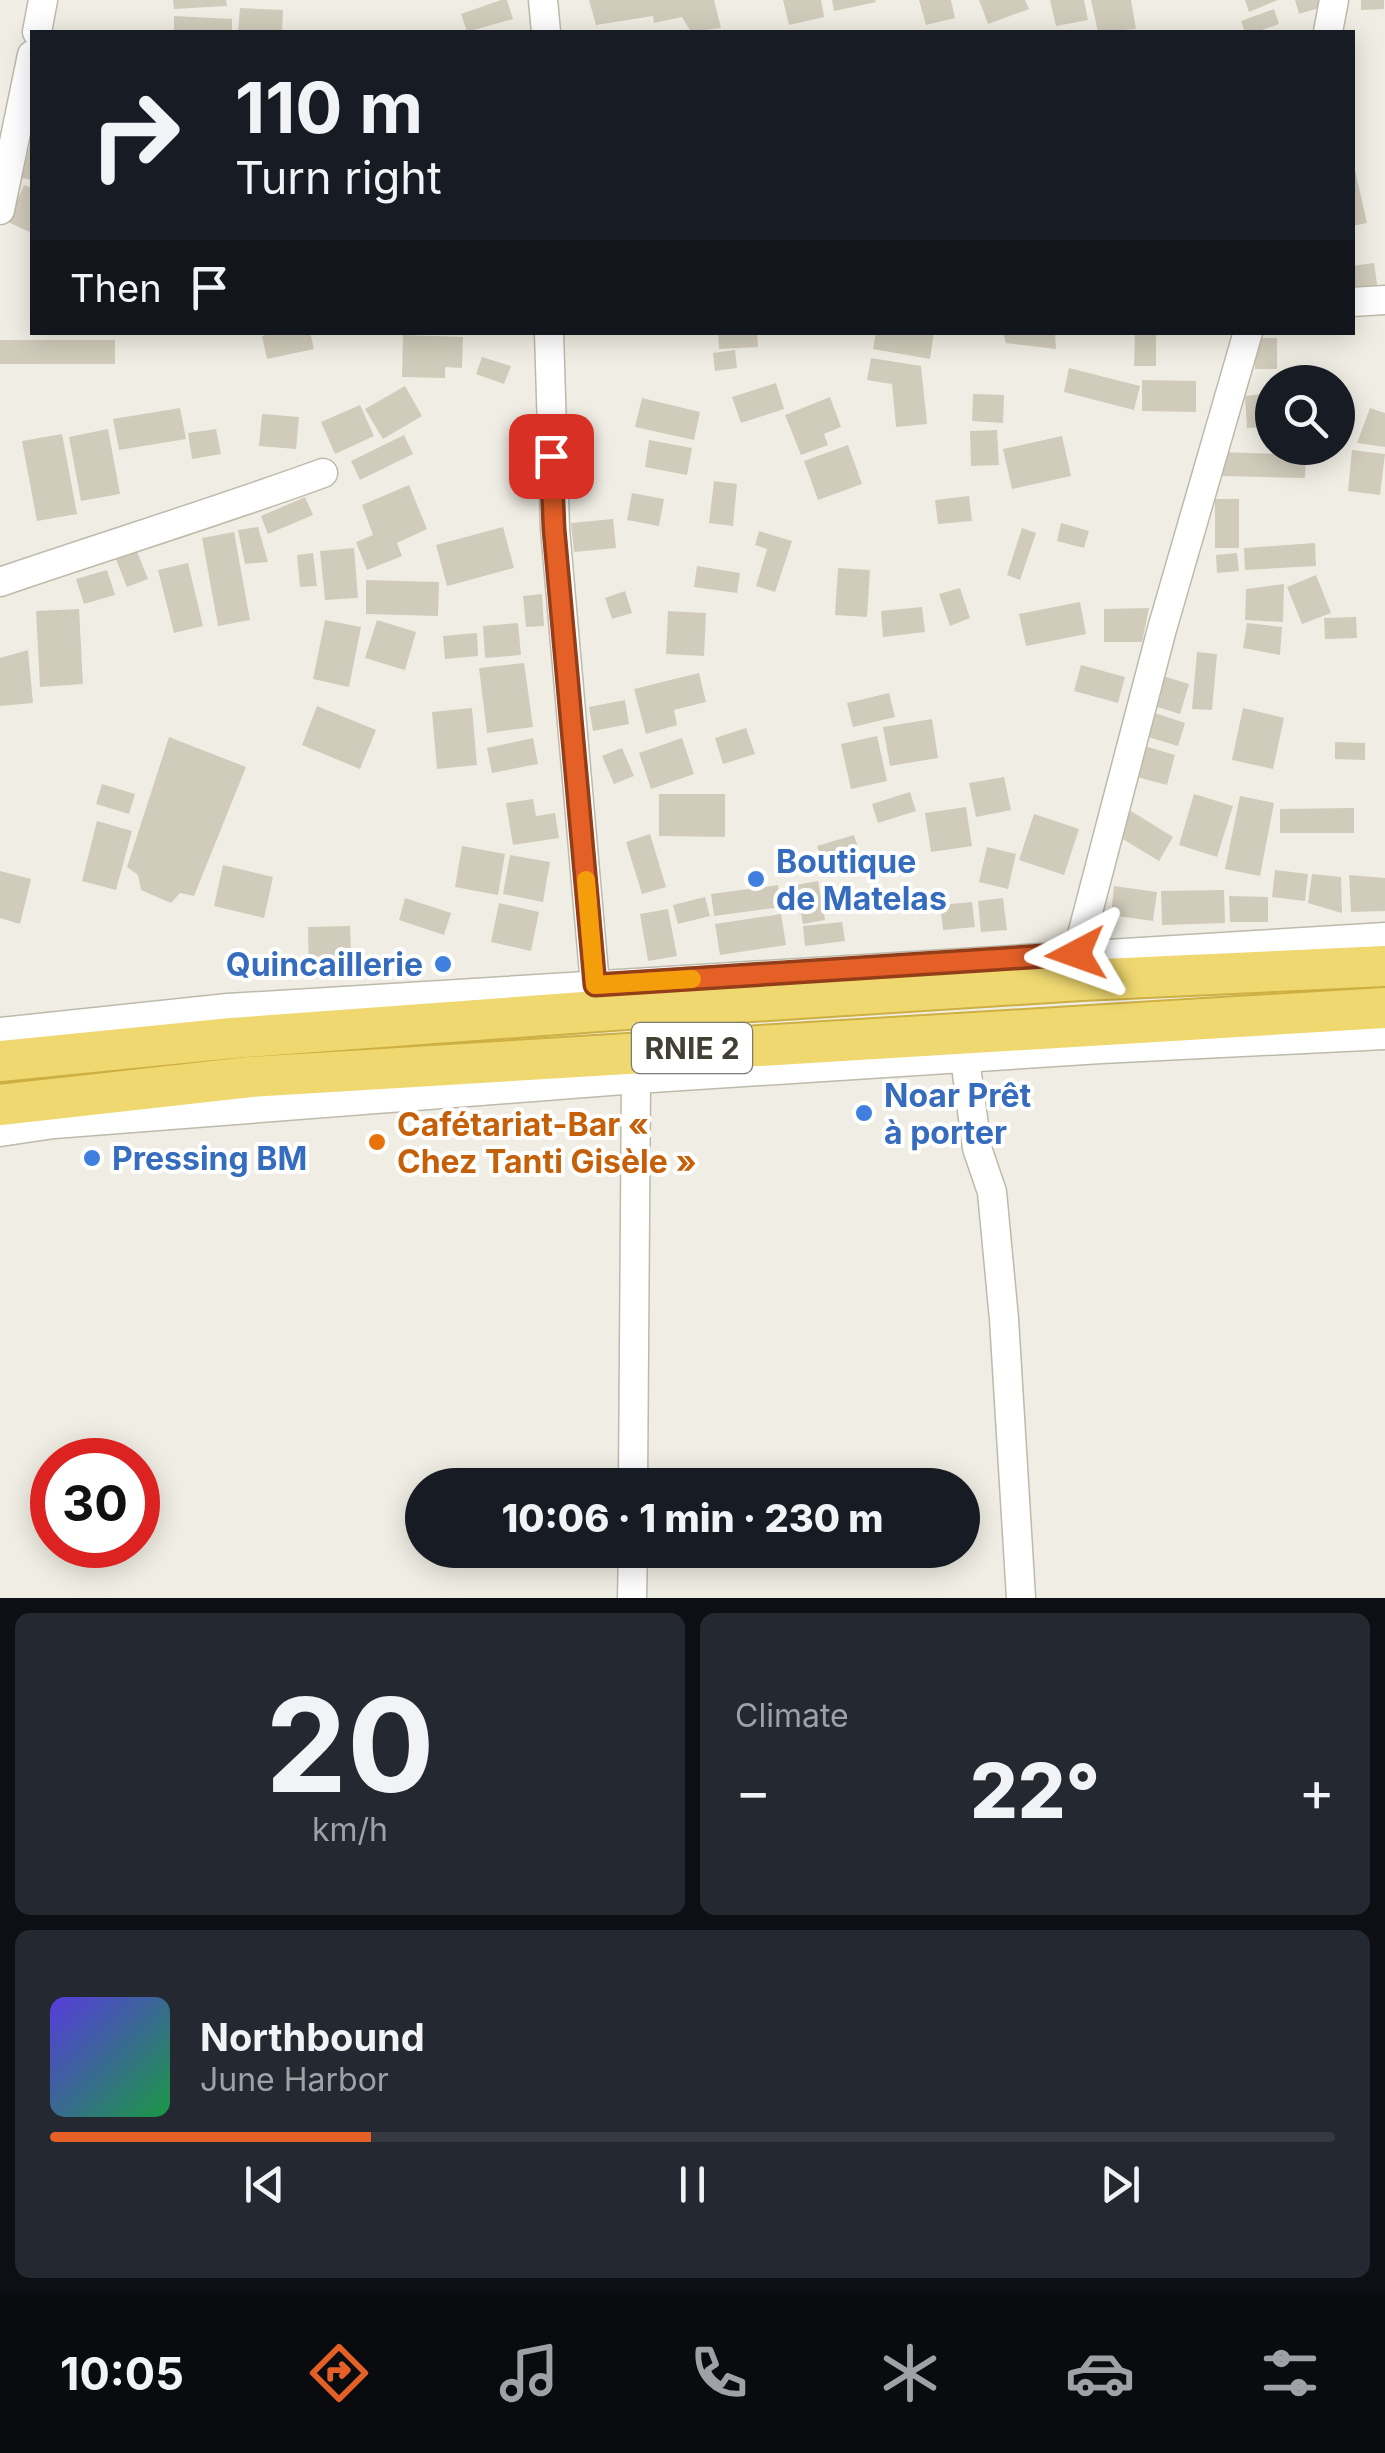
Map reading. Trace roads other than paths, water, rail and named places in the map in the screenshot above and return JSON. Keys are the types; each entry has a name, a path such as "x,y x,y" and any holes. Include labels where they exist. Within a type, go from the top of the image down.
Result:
{"highway":[{"name":"RNIE 2","path":"0,1061 214,1040 610,1010 1081,980 1385,966"},
{"name":"RNIE 2","path":"0,1105 270,1075 1385,1008"}],"street":[{"path":"37,30 43,0"},
{"path":"543,0 546,30"},
{"path":"1328,30 1334,0"},
{"path":"0,210 30,66"},
{"path":"1355,302 1385,300"},
{"path":"548,335 554,529 595,985"},
{"path":"1076,954 1162,629 1247,335"},
{"path":"0,582 112,542 184,523 323,472"},
{"path":"0,1032 228,1008 1385,937"},
{"path":"0,1132 90,1121 636,1080 1385,1036"},
{"path":"965,1059 977,1148 992,1192 1004,1319 1020,1598"},
{"path":"633,1468 636,1080"},
{"path":"632,1598 633,1568"}],"place":[{"name":"Boutique de Matelas","path":"756,879"},
{"name":"Quincaillerie","path":"443,964"},
{"name":"Noar Prêt à porter","path":"864,1113"},
{"name":"Cafétariat-Bar « Chez Tanti Gisèle »","path":"377,1142"},
{"name":"Pressing BM","path":"92,1158"}]}
